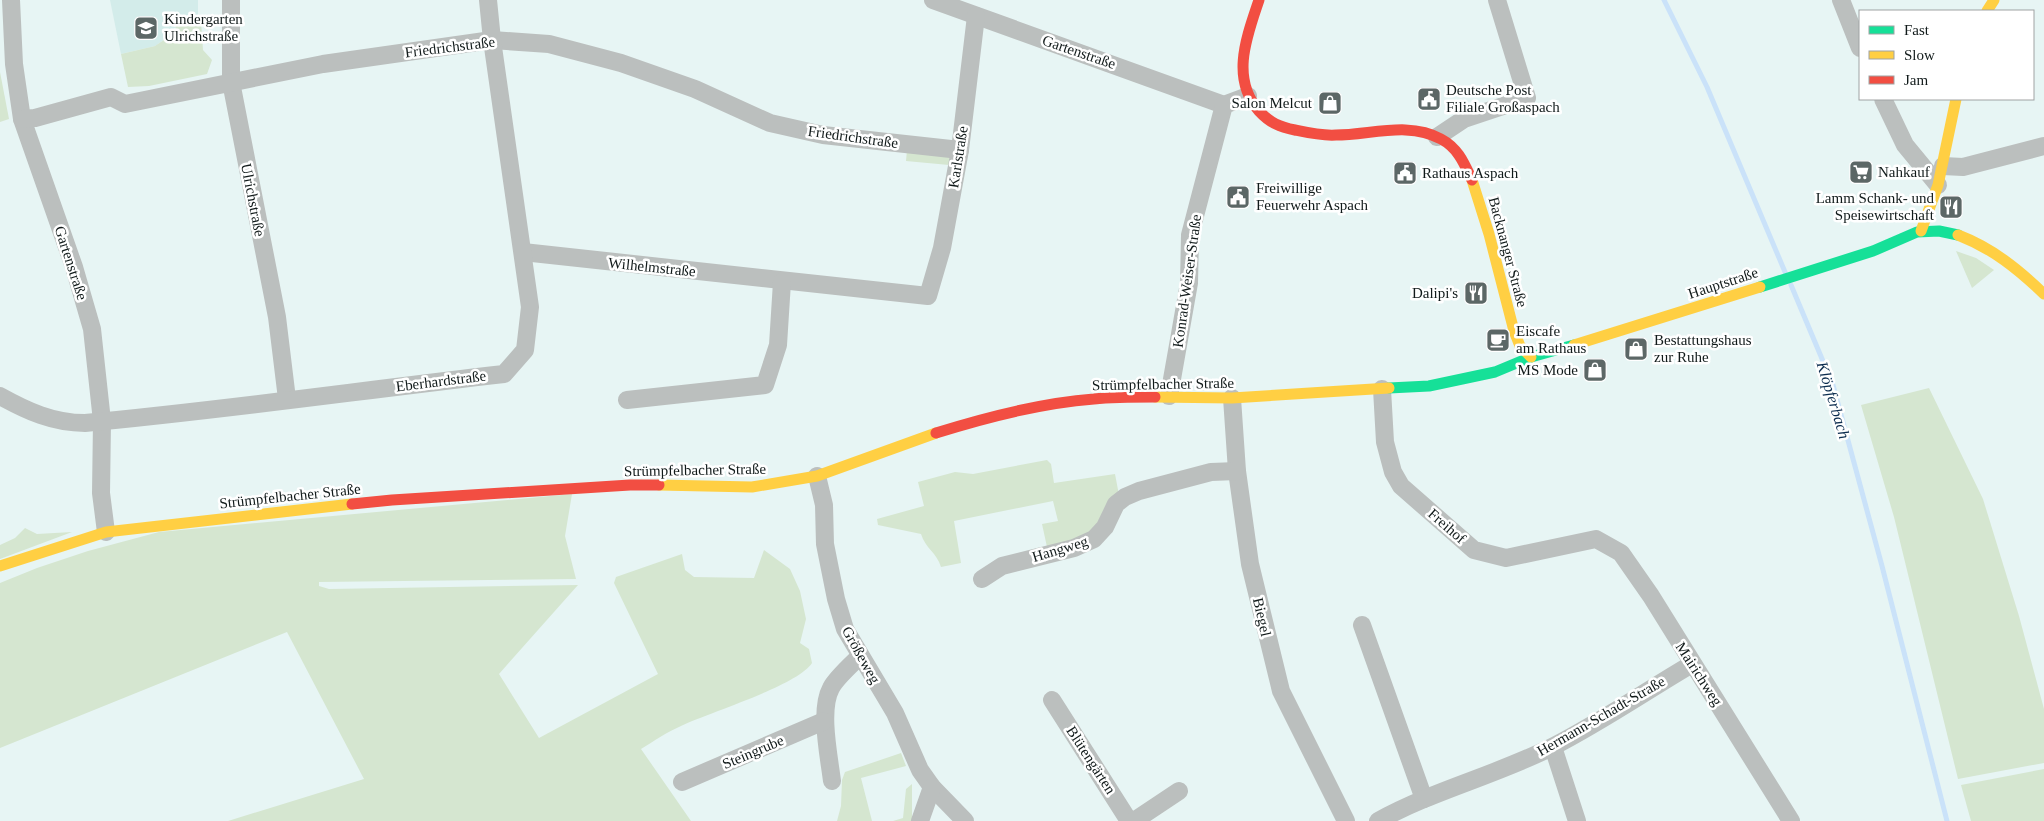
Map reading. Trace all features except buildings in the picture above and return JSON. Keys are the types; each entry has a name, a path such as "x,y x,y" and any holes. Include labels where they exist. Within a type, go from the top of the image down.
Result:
{"street":[{"name":"Gartenstraße","path":"11,0 7,61 22,119 74,267 92,329 102,421 102,493 106,532"},
{"name":"Ulrichstraße","path":"231,0 231,82 276,318 287,399"},
{"name":"Eberhardstraße","path":"0,396 22,409 59,421 85,423 214,410 287,399 504,374 525,350 530,307 488,0"},
{"name":"Gartenstraße","path":"933,0 1224,104"},
{"name":"Backnanger Straße","path":"1259,0 1243,50 1242,65 1248,96 1258,110 1276,126 1297,131 1321,135 1393,130 1417,132 1437,137 1456,150 1468,168 1489,235 1514,331 1520,346 1531,357"},
{"path":"1437,137 1464,119 1527,98 1497,0"},
{"path":"1841,0 1859,45"},
{"name":"Karlstraße","path":"928,296 942,248 960,150 976,16"},
{"name":"Friedrichstraße","path":"22,119 35,118 111,97 125,104 323,64 492,40 550,44 621,62 695,89 770,123 823,135 960,150"},
{"path":"1224,104 1248,96"},
{"path":"1883,100 1905,145 1938,185"},
{"path":"1956,100 1938,185 1921,231 1942,231 1965,238 1993,252 2021,270 2044,294"},
{"name":"Konrad-Weiser-Straße","path":"1169,396 1189,283 1190,235 1224,104"},
{"path":"1942,166 1963,167 2044,146"},
{"name":"Hauptstraße","path":"1531,357 1607,336 1777,282 1884,247 1905,236 1921,231"},
{"name":"Wilhelmstraße","path":"523,252 782,282 928,296"},
{"path":"627,400 766,385 778,345 782,282"},
{"name":"Strümpfelbacher Straße","path":"0,566 106,532 392,500 630,485 752,487 817,476 980,419 1046,405 1093,399 1169,396 1232,398 1429,386 1495,372 1531,357"},
{"name":"Freihof","path":"1382,389 1385,442 1393,472 1401,486 1474,550 1506,558 1596,539"},
{"name":"Biegel","path":"1232,398 1237,471 1250,564 1281,691 1346,821"},
{"name":"Hangweg","path":"982,579 1002,566 1074,548 1094,540 1105,527 1116,504 1138,491 1211,472 1237,471"},
{"name":"Größeweg","path":"817,476 824,505 826,544 836,599 845,629 895,713 920,770 932,787 965,821"},
{"name":"Mairichweg","path":"1596,539 1622,554 1651,596 1791,821"},
{"path":"1362,624 1424,799"},
{"path":"832,781 824,721 831,688 860,656"},
{"name":"Hermann-Schadt-Straße","path":"1378,821 1410,814 1424,799 1480,779 1553,746 1692,664"},
{"name":"Blütengärten","path":"1052,700 1129,821"},
{"name":"Steingrube","path":"682,782 824,721"},
{"path":"1553,746 1577,821"},
{"path":"920,821 932,787"},
{"path":"1134,821 1179,791"}],"shaded area":[{"name":"Kindergarten Ulrichstraße","path":"110,0 198,0 198,16 201,21 176,25 177,31 155,46 121,54"}],"green space":[{"path":"201,21 203,50 212,60 207,74 149,86 128,87 121,54 155,46 177,31 175,25"},
{"path":"0,72 9,119 0,122"},
{"path":"907,150 950,155 949,165 906,161"},
{"path":"1956,251 1976,258 1994,270 1972,288"},
{"path":"1929,388 1983,499 2019,616 2044,709 2044,763 1958,779 1894,517 1861,405"},
{"path":"1047,460 1051,464 1054,483 1115,474 1119,495 1109,499 1096,526 1085,538 1047,547 1042,524 1058,521 1053,501 954,521 961,563 941,567 921,534 878,525 877,519 924,506 918,482 955,472 973,474"},
{"path":"572,494 565,536 576,579 319,582 319,586 329,589 578,585 499,674 539,738 658,674 614,583 616,577 682,554 685,570 694,577 754,578 764,550 790,569 800,591 806,619 800,643 809,649 812,663 803,672 789,681 676,728 641,749 691,821 228,821 364,779 287,632 0,748 0,583 88,551 159,532"},
{"path":"25,528 37,534 72,532 0,559 0,545 15,538"},
{"path":"901,753 906,766 861,778 872,821 837,821 841,806 842,780 845,772"},
{"path":"2044,769 2044,821 1971,821 1961,785"},
{"path":"912,784 912,821 893,821 903,818 906,789"}],"waterway":[{"name":"Klöpferbach","path":"1664,0 1707,87 1785,272"},
{"name":"Klöpferbach","path":"1791,285 1833,385 1882,566 1947,821"}],"traffic: fast":[{"path":"1760,287 1873,251 1917,232 1939,231 1958,235"},
{"path":"1389,388 1429,386 1495,372 1531,357 1574,345"}],"traffic: slow":[{"path":"1988,10 1994,0"},
{"path":"1921,231 1938,185 1956,100"},
{"path":"1472,180 1489,234 1514,331 1520,346 1531,357"},
{"path":"1958,235 1982,246 2004,260 2044,294"},
{"path":"1574,345 1760,287"},
{"path":"1155,397 1232,398 1389,388"},
{"path":"659,485 752,487 817,476 936,433"},
{"path":"0,566 106,532 352,504"}],"traffic: jam":[{"path":"1259,0 1246,42 1243,71 1245,85 1250,98 1267,119 1285,127 1321,135 1389,130 1416,131 1429,134 1441,139 1452,147 1460,157 1472,180"},
{"path":"936,433 994,416 1034,407 1102,398 1155,397"},
{"path":"352,504 630,485 659,485"}],"place":[{"name":"Kindergarten Ulrichstraße","path":"146,28"},
{"name":"Deutsche Post Filiale Großaspach","path":"1429,99"},
{"name":"Salon Melcut","path":"1330,103"},
{"name":"Nahkauf","path":"1861,172"},
{"name":"Rathaus Aspach","path":"1405,173"},
{"name":"Freiwillige Feuerwehr Aspach","path":"1238,197"},
{"name":"Lamm Schank- und Speisewirtschaft","path":"1951,207"},
{"name":"Dalipi's","path":"1476,293"},
{"name":"Eiscafe am Rathaus","path":"1498,340"},
{"name":"Bestattungshaus zur Ruhe","path":"1636,349"},
{"name":"MS Mode","path":"1595,370"}]}
